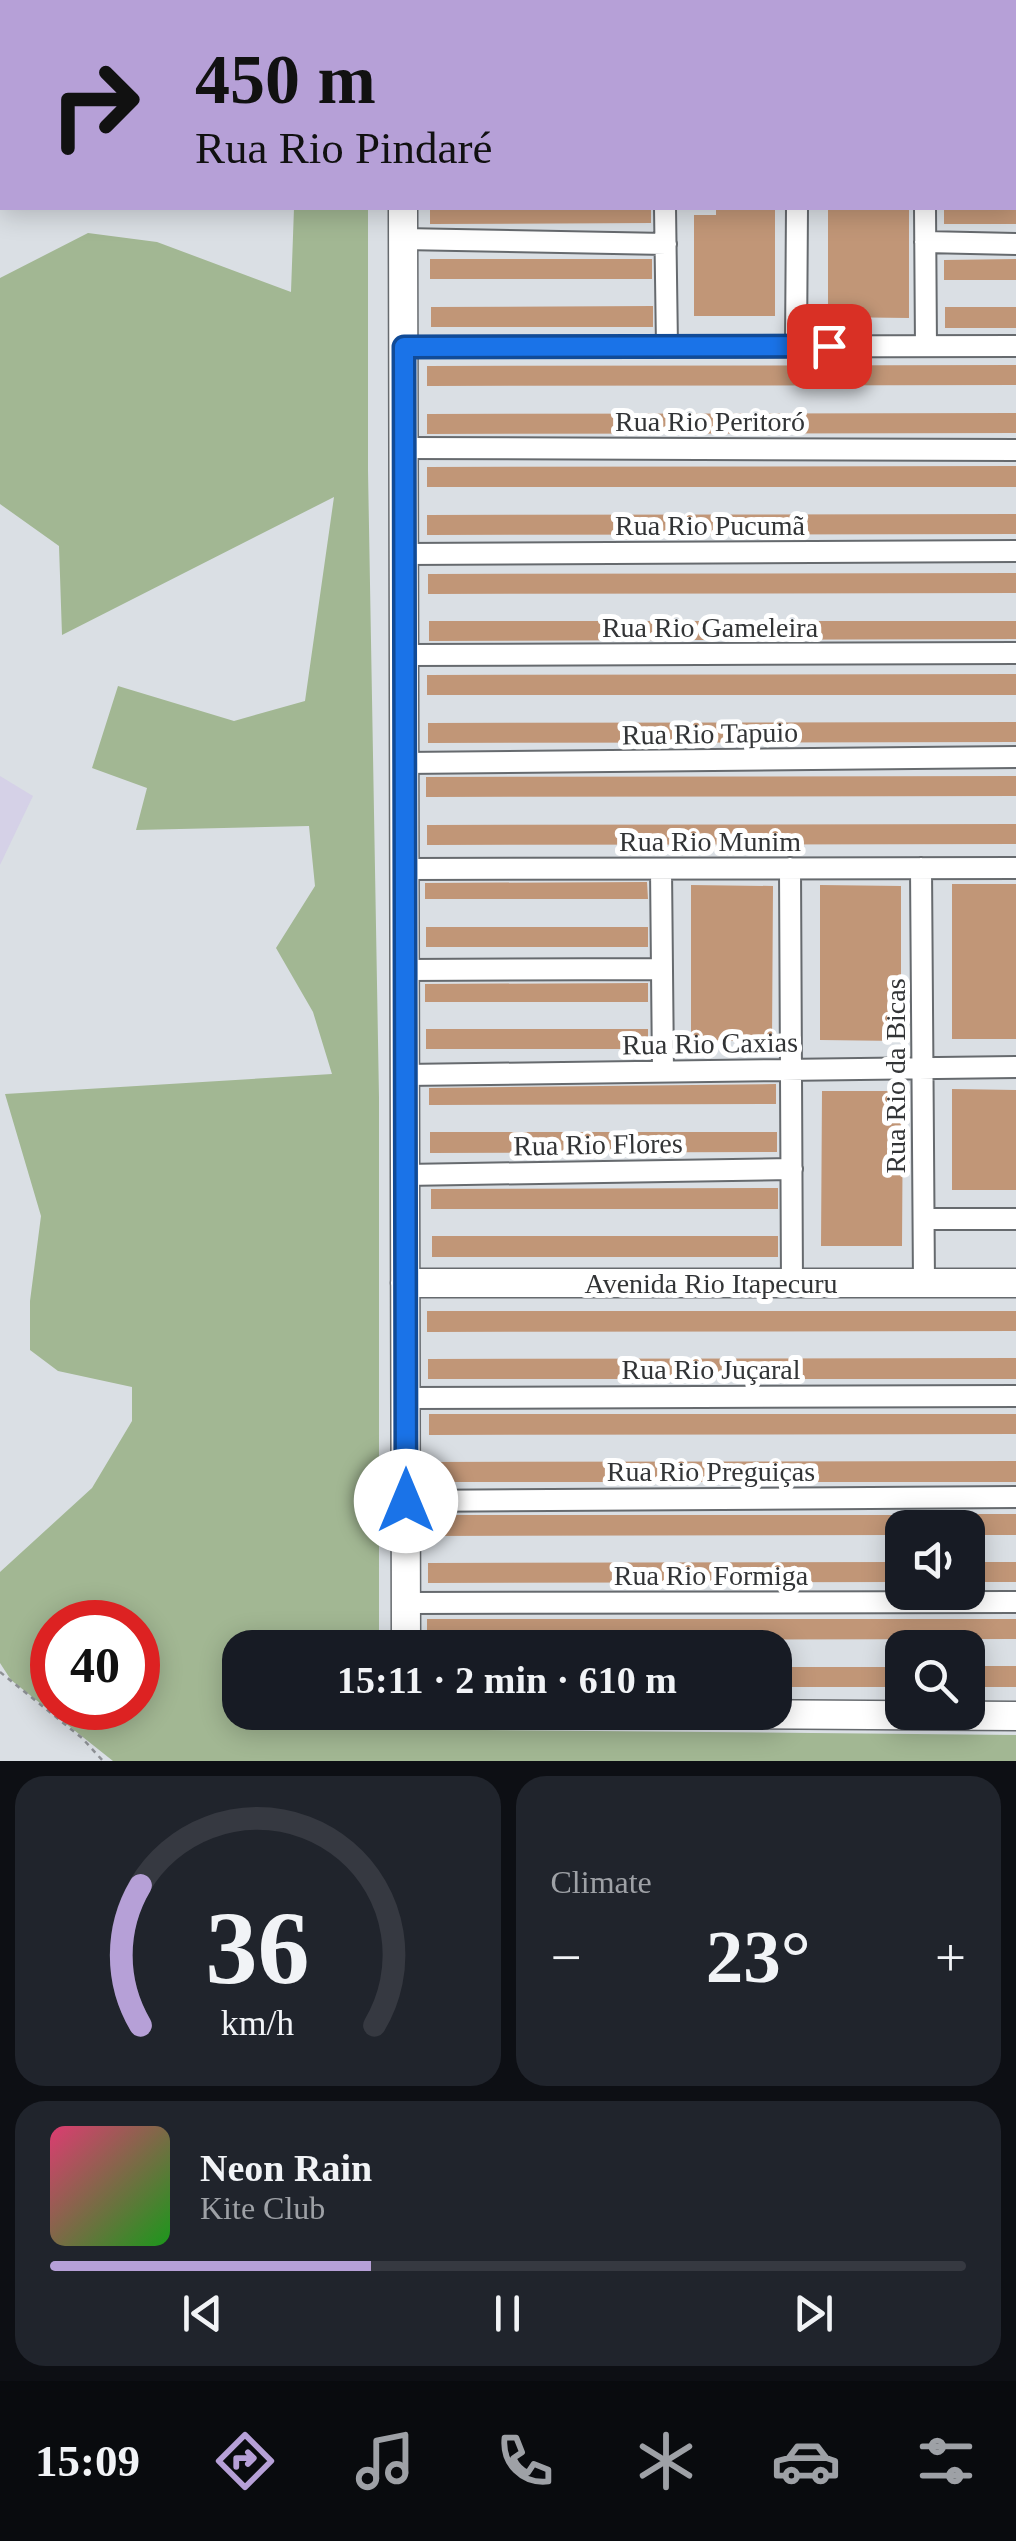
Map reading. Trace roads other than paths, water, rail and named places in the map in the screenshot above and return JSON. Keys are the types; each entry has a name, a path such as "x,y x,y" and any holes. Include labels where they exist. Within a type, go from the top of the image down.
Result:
{"street":[{"path":"403,210 406,1630"},
{"path":"665,210 668,346"},
{"path":"796,346 797,210"},
{"path":"925,210 926,346"},
{"path":"403,239 666,244"},
{"path":"925,242 1016,244"},
{"path":"404,347 1016,346"},
{"name":"Rua Rio Peritoró","path":"404,448 1016,450"},
{"name":"Rua Rio Pucumã","path":"404,554 1016,551"},
{"name":"Rua Rio Gameleira","path":"404,655 1016,653"},
{"name":"Rua Rio Tapuio","path":"404,763 1016,757"},
{"path":"790,868 792,1284"},
{"name":"Rua Rio da Bicas","path":"922,868 924,1283"},
{"name":"Rua Rio Munim","path":"404,869 1016,868"},
{"path":"661,869 663,1071"},
{"path":"405,970 661,969"},
{"name":"Rua Rio Caxias","path":"405,1075 1016,1066"},
{"name":"Rua Rio Flores","path":"405,1175 792,1168"},
{"path":"924,1219 1016,1219"},
{"name":"Avenida Rio Itapecuru","path":"405,1282 1016,1283"},
{"name":"Rua Rio Juçaral","path":"405,1398 1016,1396"},
{"name":"Rua Rio Preguiças","path":"406,1501 1016,1497"},
{"name":"Rua Rio Formiga","path":"406,1603 1016,1602"},
{"path":"792,1715 1016,1716"}]}
